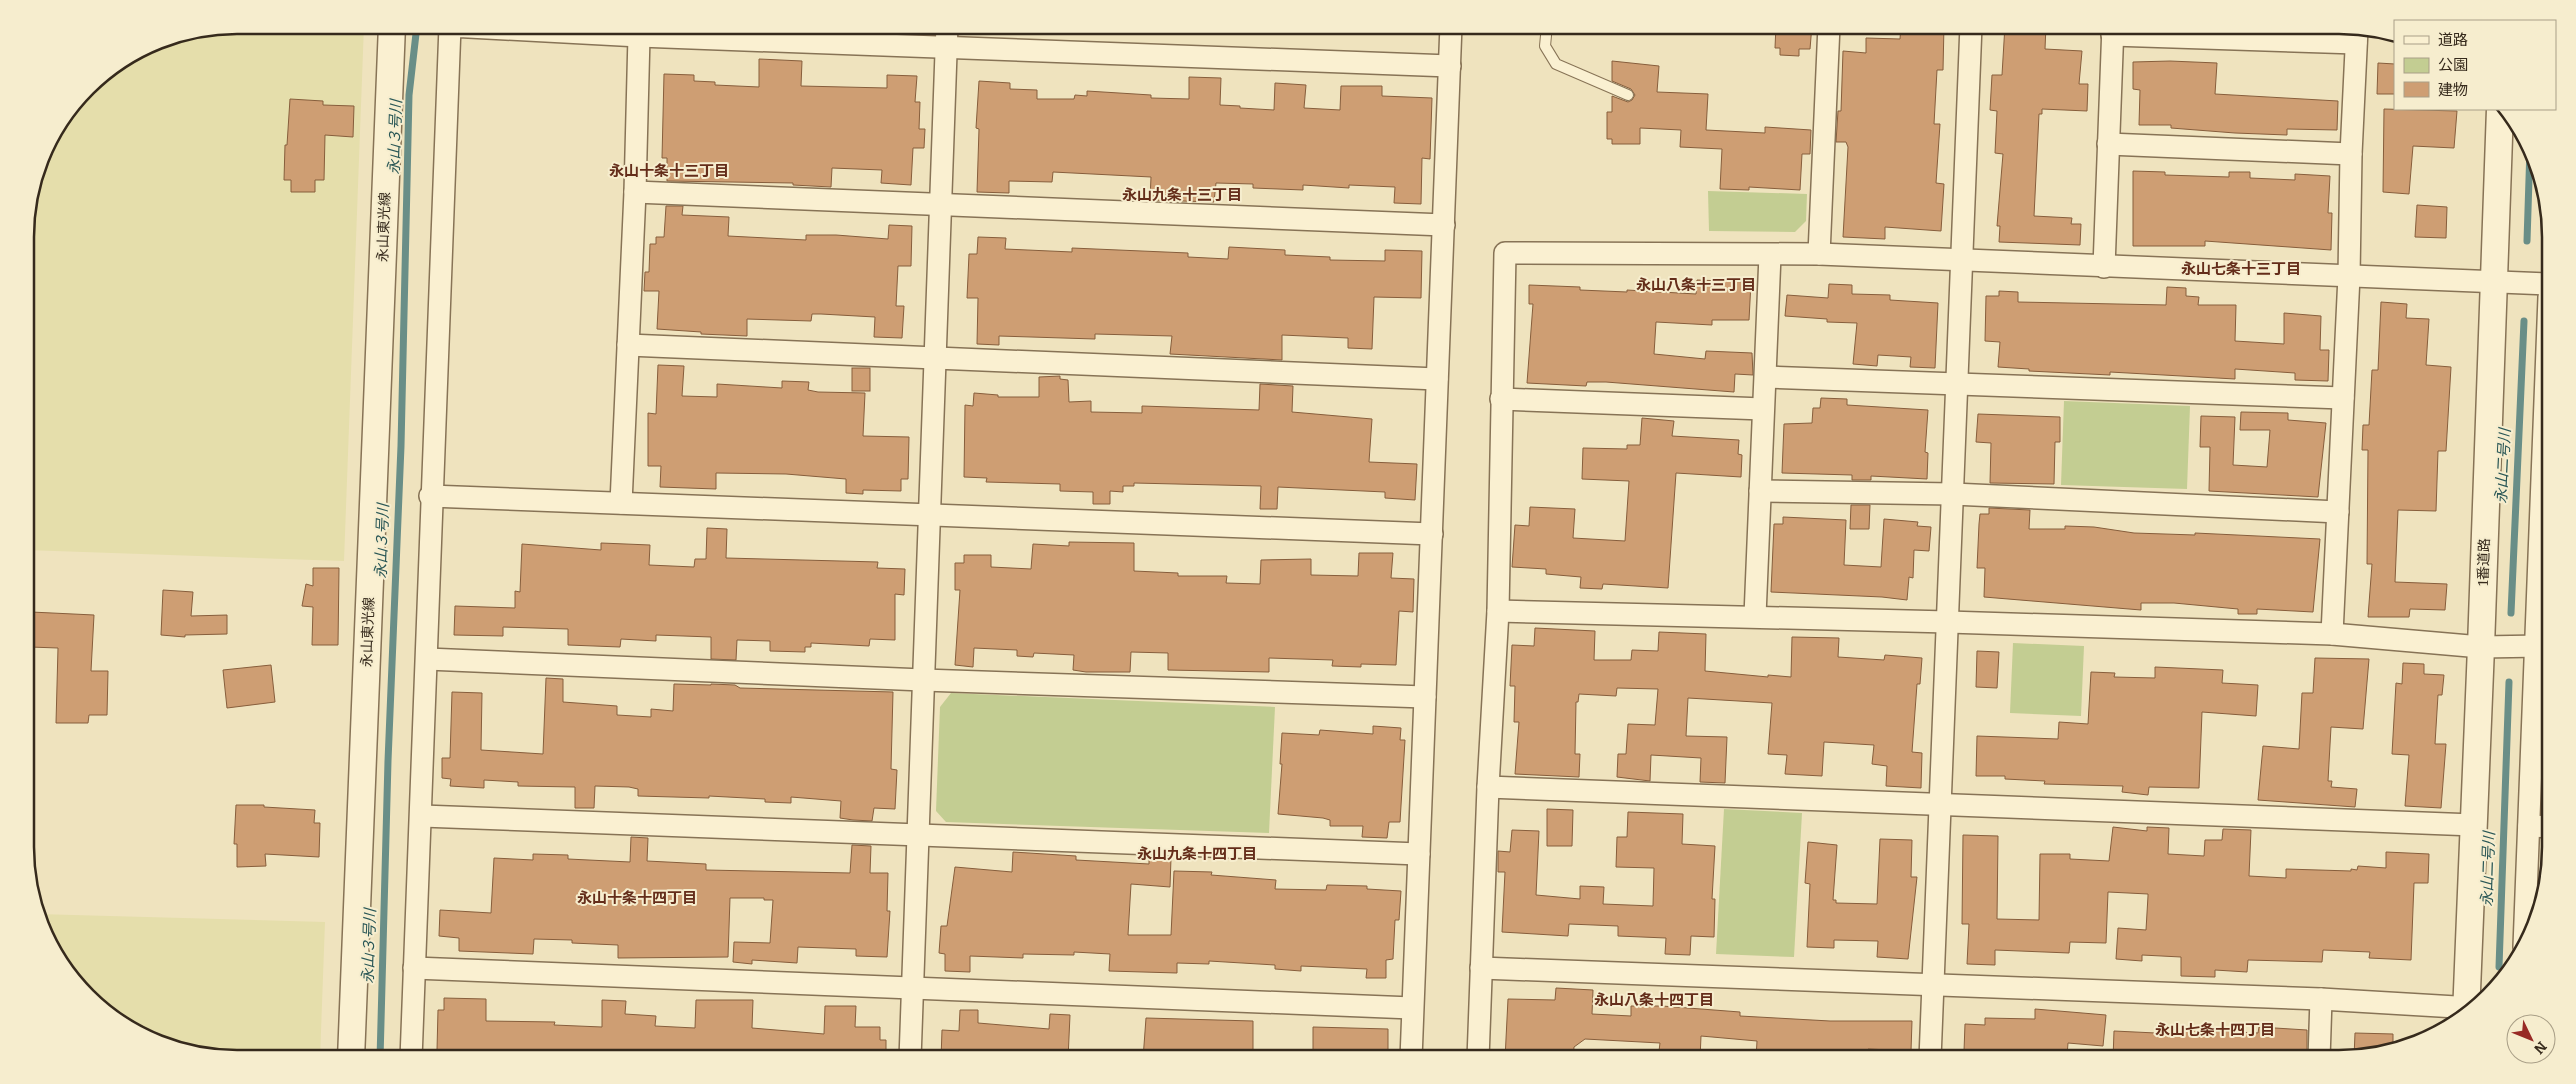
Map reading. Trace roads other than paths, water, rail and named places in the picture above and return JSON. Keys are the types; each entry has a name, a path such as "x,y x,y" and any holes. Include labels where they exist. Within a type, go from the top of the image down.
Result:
{"street":[{"name":"永山東光線","path":"351,1050 392,34"},
{"path":"411,1050 422,816 430,496 450,34"},
{"path":"601,34 1450,66"},
{"path":"910,1050 928,515 947,34"},
{"path":"1411,1050 1451,34"},
{"path":"1819,254 1829,34"},
{"path":"1930,1050 1971,34"},
{"path":"2104,268 2112,34"},
{"path":"2275,34 2356,36 2351,154 2349,276 2332,634"},
{"path":"621,502 635,192 639,36"},
{"name":"1番道路","path":"2468,1004 2500,113"},
{"path":"2108,144 2351,154"},
{"path":"635,192 941,206 1444,225"},
{"path":"1478,1050 1488,787 1498,612 1505,253 1819,254 2104,268 2542,284"},
{"path":"1755,616 1770,255"},
{"path":"628,345 1437,379"},
{"path":"1766,377 2343,398"},
{"path":"1501,399 1763,409"},
{"path":"1760,491 1953,494 2338,512"},
{"path":"430,496 1432,534"},
{"path":"1498,612 1755,616 2332,634 2482,647 2542,646"},
{"path":"427,658 923,680 1425,697"},
{"path":"2525,930 2529,826 2542,659"},
{"path":"1488,787 2474,825"},
{"path":"422,816 1419,854"},
{"path":"2529,826 2542,827"},
{"path":"414,968 1412,1008"},
{"path":"1481,968 2321,999 2461,1009"},
{"path":"2319,1050 2321,999"}],"lane":[{"path":"1547,34 1546,46 1556,64 1628,95"}],"waterway":[{"name":"永山３号川","path":"380,1050 388,761 401,446 409,95 416,34"},
{"name":"永山二号川","path":"2527,241 2529,167"},
{"name":"永山二号川","path":"2511,613 2524,321"},
{"name":"永山二号川","path":"2499,967 2509,682"}],"district":[{"name":"永山十条十三丁目","path":"669,171"},
{"name":"永山九条十三丁目","path":"1182,195"},
{"name":"永山七条十三丁目","path":"2241,269"},
{"name":"永山八条十三丁目","path":"1696,285"},
{"name":"永山九条十四丁目","path":"1197,854"},
{"name":"永山十条十四丁目","path":"637,898"},
{"name":"永山八条十四丁目","path":"1654,1000"},
{"name":"永山七条十四丁目","path":"2215,1030"}]}
